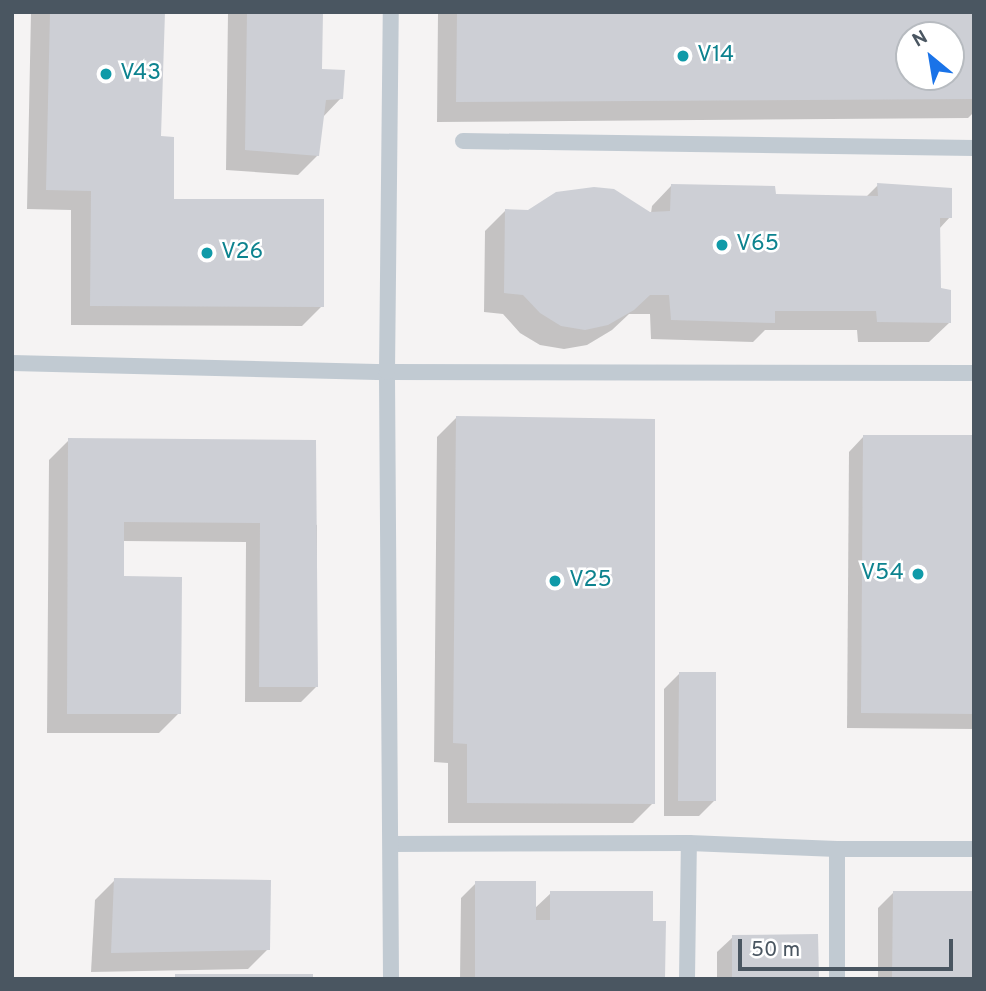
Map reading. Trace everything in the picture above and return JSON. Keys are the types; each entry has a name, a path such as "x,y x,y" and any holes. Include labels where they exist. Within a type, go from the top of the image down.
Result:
{"lane":[{"path":"391,12 387,372 391,979"},
{"path":"463,141 974,148"},
{"path":"12,363 387,372 974,373"},
{"path":"391,844 689,843 836,849 974,849"},
{"path":"687,979 689,843"},
{"path":"836,849 837,979"}],"building":[{"path":"50,12 165,12 161,136 174,137 174,199 324,199 324,307 90,306 91,191 46,190"},
{"path":"247,12 323,12 322,69 345,70 343,99 326,100 319,156 245,150"},
{"name":"V14","path":"457,12 974,12 974,99 456,102"},
{"name":"V65","path":"877,183 952,188 952,218 940,218 941,288 951,290 951,323 877,322 876,311 775,311 775,323 671,320 669,295 650,295 634,310 608,325 585,330 561,326 540,313 523,295 504,293 505,209 528,210 556,192 594,187 614,189 650,212 670,211 671,184 775,186 776,194 878,196"},
{"name":"V25","path":"456,416 655,419 655,804 467,803 467,744 453,743"},
{"name":"V54","path":"863,435 974,435 974,714 861,713"},
{"path":"68,438 316,440 318,687 259,687 260,523 124,522 124,576 182,577 181,714 67,714"},
{"path":"679,672 716,672 716,801 678,801"},
{"path":"114,878 271,880 270,950 111,953"},
{"path":"475,881 536,881 536,920 550,920 550,891 653,891 653,921 666,921 665,979 475,979"},
{"path":"893,891 974,891 974,979 892,979"},
{"path":"818,934 819,979 732,979 732,935"},
{"path":"175,974 313,974 313,979 175,979"}],"place":[{"name":"V14","path":"683,56"},
{"name":"V43","path":"106,74"},
{"name":"V65","path":"722,245"},
{"name":"V26","path":"207,253"},
{"name":"V54","path":"918,574"},
{"name":"V25","path":"555,581"}]}
